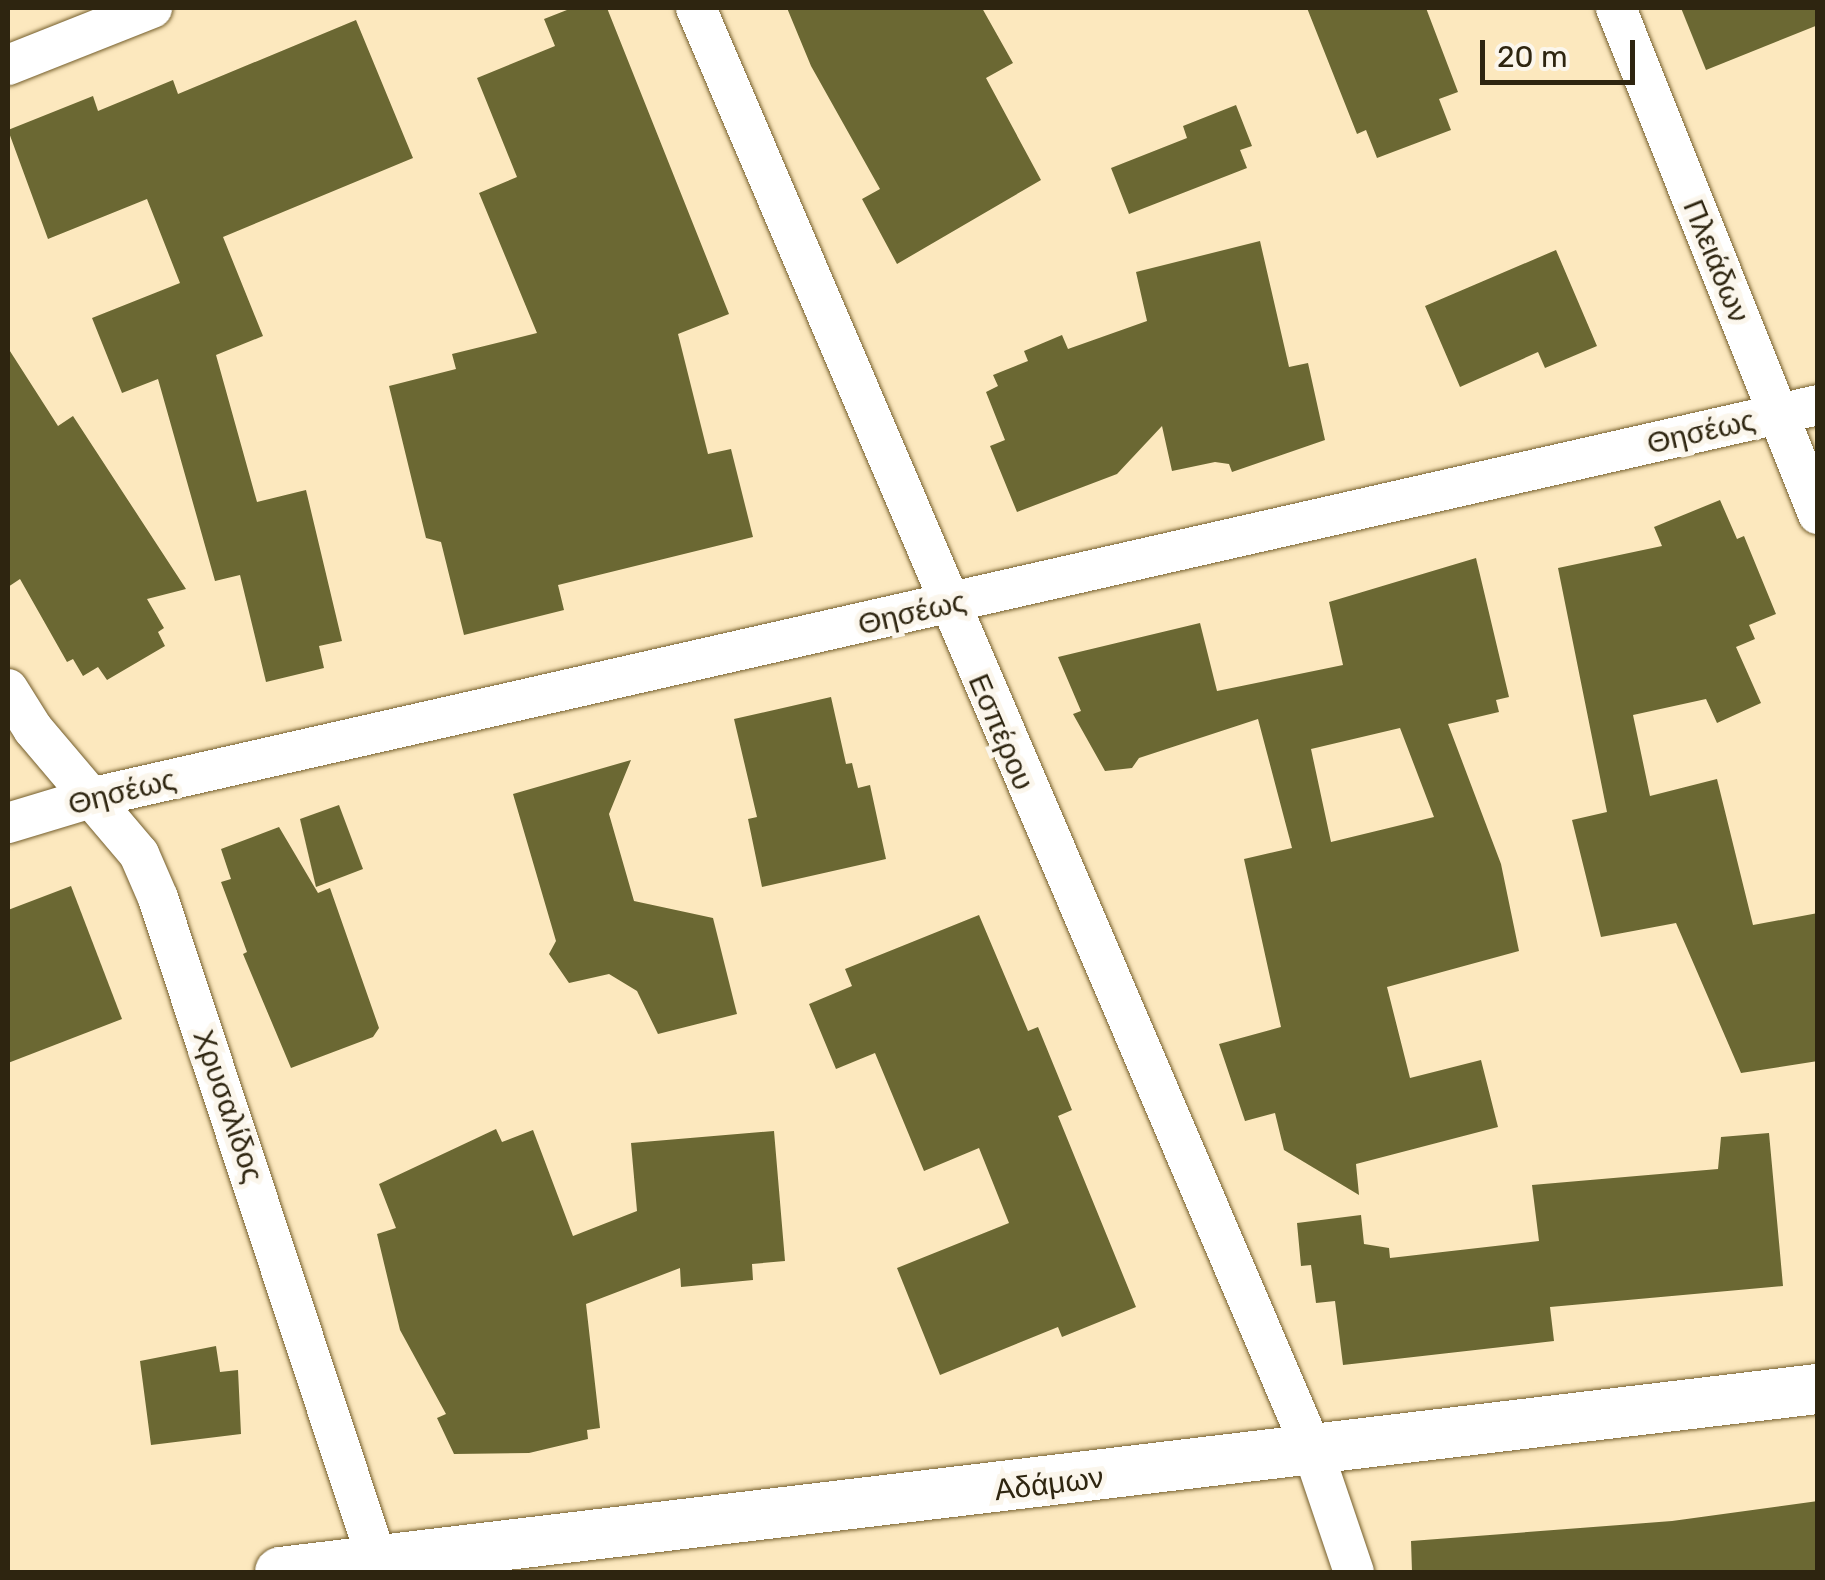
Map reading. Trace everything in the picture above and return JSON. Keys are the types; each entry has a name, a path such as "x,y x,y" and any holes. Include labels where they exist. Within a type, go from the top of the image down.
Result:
{"street":[{"path":"8,65 152,8"},
{"name":"Εσπέρου","path":"696,8 946,606 1314,1454 1354,1572"},
{"name":"Πλειάδων","path":"1616,8 1818,514"},
{"name":"Θησέως","path":"8,824 94,798 1818,405"},
{"name":"Χρυσαλίδος","path":"8,689 33,729 139,854 158,898 379,1567"},
{"name":"Αδάμων","path":"280,1572 379,1567 1314,1454 1818,1388"}],"building":[{"path":"572,8 607,8 729,314 678,334 708,454 731,449 753,537 558,585 564,610 464,635 441,542 426,538 389,386 456,369 452,354 537,333 479,193 517,177 477,78 555,46 544,19"},
{"path":"787,8 982,8 1013,63 986,78 1041,180 897,264 862,199 880,189 811,66"},
{"path":"1307,8 1426,8 1458,92 1439,99 1451,130 1377,158 1366,130 1357,134"},
{"path":"1681,8 1818,8 1818,25 1706,70"},
{"path":"356,20 413,158 223,237 263,336 216,355 257,502 306,490 342,641 319,646 324,668 266,682 240,575 215,581 158,379 122,393 92,318 180,283 147,199 48,239 8,130 93,96 98,111 173,80 178,94"},
{"path":"1236,105 1252,146 1240,150 1247,168 1129,214 1111,168 1187,138 1183,126"},
{"path":"1260,241 1289,367 1308,363 1325,440 1232,472 1229,464 1215,462 1172,471 1162,426 1117,474 1017,512 990,446 1005,440 986,392 998,386 993,375 1028,361 1024,351 1062,335 1068,349 1147,321 1136,272"},
{"path":"1556,250 1597,346 1545,368 1538,352 1460,387 1425,306"},
{"path":"8,348 58,426 73,416 186,589 147,599 164,628 158,632 165,646 107,680 98,667 83,676 73,659 67,662 20,579 8,587"},
{"path":"1720,500 1737,539 1744,536 1776,614 1749,625 1755,639 1736,647 1761,703 1717,723 1706,699 1633,715 1650,796 1717,779 1753,925 1818,913 1818,1061 1741,1073 1676,923 1601,937 1572,820 1607,812 1558,568 1662,546 1654,527"},
{"path":"1476,558 1509,697 1496,700 1499,712 1448,724 1501,864 1519,951 1387,987 1410,1078 1481,1060 1498,1127 1356,1164 1359,1195 1284,1150 1275,1113 1245,1121 1219,1044 1281,1027 1244,859 1292,848 1258,719 1139,758 1132,768 1105,771 1073,714 1081,711 1058,657 1200,623 1217,691 1343,665 1329,602","holes":["1400,728 1434,817 1331,842 1311,749"]},
{"path":"831,697 846,764 852,763 858,788 870,785 886,859 762,887 748,819 757,817 734,719"},
{"path":"631,760 609,814 634,901 713,918 737,1014 658,1034 637,991 609,974 569,983 549,954 556,941 513,794"},
{"path":"339,805 363,869 316,887 300,819"},
{"path":"279,827 318,893 330,888 379,1028 373,1037 291,1068 243,954 247,952 221,882 231,879 221,849"},
{"path":"71,886 122,1019 8,1063 8,910"},
{"path":"979,915 1028,1031 1038,1027 1072,1110 1058,1116 1136,1307 1062,1337 1058,1327 940,1375 897,1268 1009,1223 979,1148 924,1171 875,1053 836,1069 809,1004 852,986 845,969"},
{"path":"496,1129 502,1142 533,1130 573,1236 637,1211 631,1143 774,1131 785,1261 752,1264 753,1280 681,1287 680,1268 586,1304 600,1428 587,1430 588,1439 529,1453 454,1454 437,1418 446,1414 400,1330 377,1234 396,1228 379,1184"},
{"path":"1769,1133 1783,1286 1550,1307 1554,1341 1343,1365 1335,1301 1316,1303 1311,1265 1301,1266 1297,1223 1361,1215 1364,1244 1389,1248 1390,1258 1539,1241 1532,1185 1718,1169 1721,1137"},
{"path":"216,1346 220,1372 238,1370 241,1434 151,1445 140,1361"},
{"path":"1818,1501 1818,1572 1412,1572 1411,1541 1672,1521"}]}
